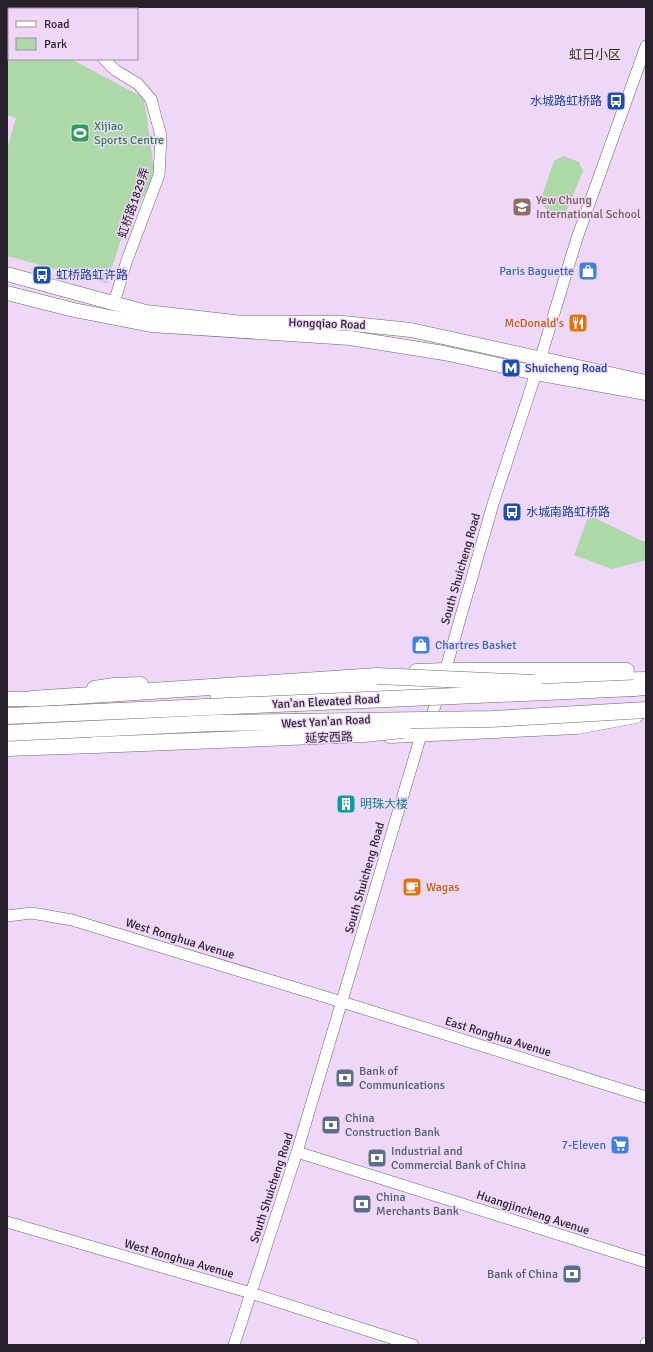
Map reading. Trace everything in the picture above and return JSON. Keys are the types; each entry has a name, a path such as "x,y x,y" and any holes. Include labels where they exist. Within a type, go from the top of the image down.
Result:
{"highway":[{"path":"31,699 377,676 642,685"},
{"name":"Yan'an Elevated Road","path":"7,716 642,685"},
{"name":"Yan'an Elevated Road","path":"7,733 215,723 491,719 646,710"},
{"path":"7,748 364,734 491,719"}],"main road":[{"name":"Hongqiao Road","path":"7,274 146,312 244,323 344,323 411,330 646,382"},
{"name":"Hongqiao Road","path":"7,293 74,310 151,325 350,338 444,353 536,373 646,392"},
{"path":"31,699 114,685 446,670 646,670"},
{"path":"7,699 114,700 289,690 441,685 642,685"},
{"name":"West Yan'an Road","path":"7,739 90,736 383,719 646,710"},
{"name":"延安西路","path":"7,755 80,753 238,740 421,735 577,726 646,715"}],"street":[{"path":"536,373 577,238 646,46"},
{"name":"虹桥路1829弄","path":"105,60 115,70 138,84 152,99 161,136 159,175 127,260 114,303"},
{"name":"South Shuicheng Road","path":"234,1345 297,1152 421,735 431,718 493,504 536,373"},
{"name":"West Ronghua Avenue","path":"7,916 32,913 72,920 342,1002"},
{"name":"East Ronghua Avenue","path":"342,1002 646,1097"},
{"name":"Huangjincheng Avenue","path":"297,1152 646,1262"},
{"name":"West Ronghua Avenue","path":"7,1222 251,1294"},
{"path":"251,1294 413,1345"}],"green space":[{"name":"Xijiao Sports Centre","path":"7,7 90,7 8,8 8,60 73,60 144,98 155,177 124,230 107,283 7,256 7,149 16,118 7,115"},
{"path":"563,156 579,162 583,171 567,210 559,215 547,210 540,202 554,161"},
{"path":"589,515 642,541 646,541 646,560 612,569 574,555"}],"place":[{"name":"水城路虹桥路","path":"616,101"},
{"name":"Xijiao Sports Centre","path":"80,133"},
{"name":"Yew Chung International School","path":"522,207"},
{"name":"Paris Baguette","path":"588,271"},
{"name":"虹桥路虹许路","path":"42,275"},
{"name":"McDonald's","path":"578,323"},
{"name":"Shuicheng Road","path":"511,368"},
{"name":"水城南路虹桥路","path":"512,512"},
{"name":"Chartres Basket","path":"421,645"},
{"name":"明珠大楼","path":"346,804"},
{"name":"Wagas","path":"412,887"},
{"name":"Bank of Communications","path":"345,1078"},
{"name":"China Construction Bank","path":"331,1125"},
{"name":"7-Eleven","path":"620,1145"},
{"name":"Industrial and Commercial Bank of China","path":"377,1158"},
{"name":"China Merchants Bank","path":"362,1204"},
{"name":"Bank of China","path":"572,1274"}],"district":[{"name":"虹日小区","path":"595,55"}]}
